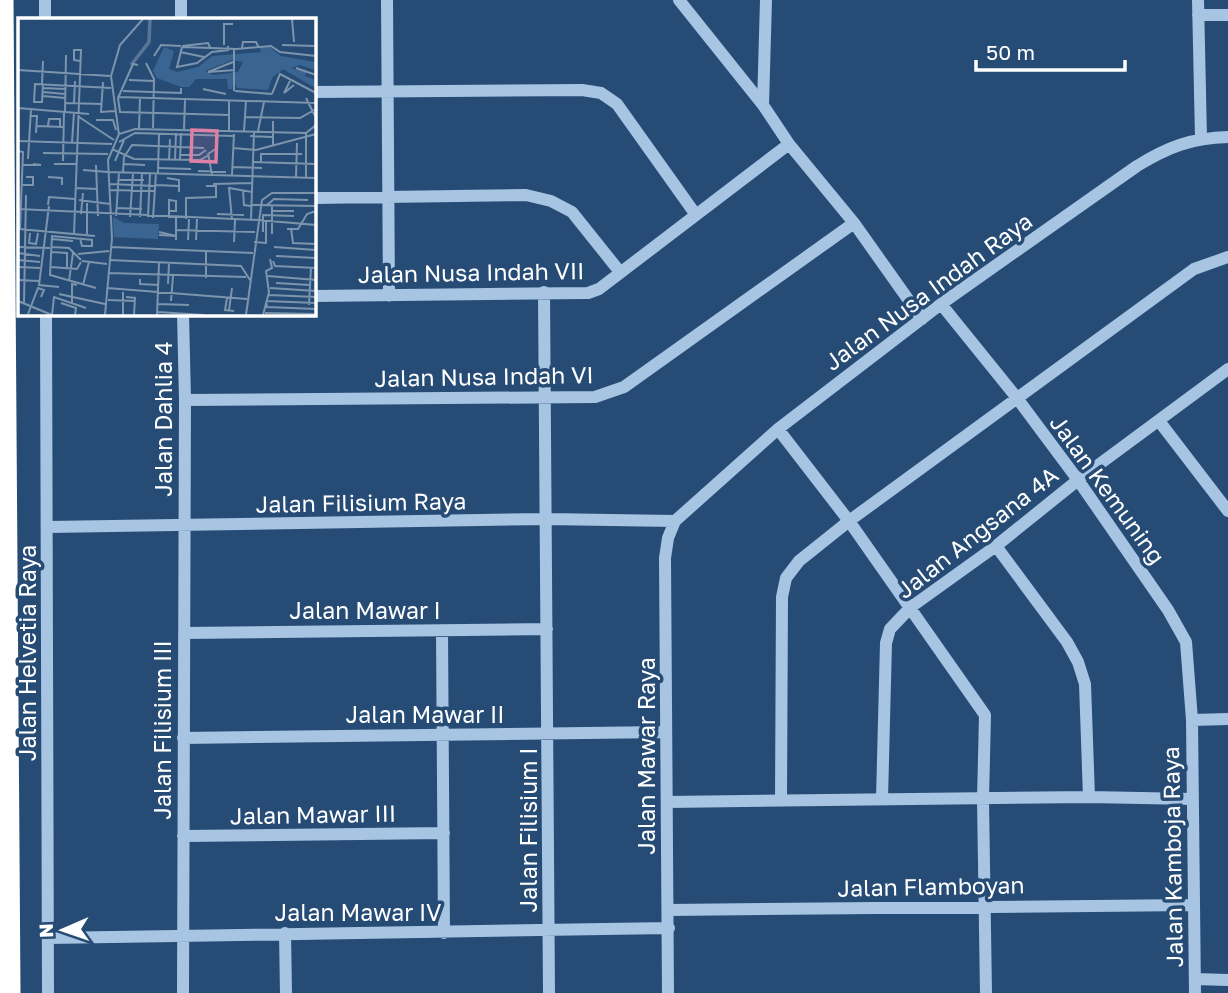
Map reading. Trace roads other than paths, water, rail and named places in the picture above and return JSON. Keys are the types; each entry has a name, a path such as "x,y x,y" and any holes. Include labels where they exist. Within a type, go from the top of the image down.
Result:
{"highway":[{"path":"3,0 4,716 10,993"}],"street":[{"path":"45,0 45,18"},
{"path":"181,0 181,18"},
{"path":"387,0 389,296"},
{"path":"679,0 763,104 789,144 854,223 922,319"},
{"path":"763,104 766,0"},
{"path":"1198,0 1201,138"},
{"path":"1198,15 1228,15"},
{"path":"315,92 582,90 601,93 617,104 696,215"},
{"name":"Jalan Nusa Indah Raya","path":"675,521 778,429 941,304 1137,166 1164,149 1201,138 1228,137"},
{"name":"Jalan Nusa Indah VII","path":"315,296 588,293 599,289 789,144"},
{"path":"315,198 526,195 551,201 572,212 620,272"},
{"name":"Jalan Nusa Indah VI","path":"186,400 595,397 624,387 854,223"},
{"path":"782,800 782,597 786,578 799,561 849,521 1194,269 1228,257"},
{"name":"Jalan Filisium I","path":"544,292 549,993"},
{"name":"Jalan Kemuning","path":"941,304 1017,398 1078,480 1168,610 1186,642 1192,720"},
{"name":"Jalan Helvetia Raya","path":"46,315 48,993"},
{"name":"Jalan Dahlia 4","path":"183,315 186,400 184,526"},
{"name":"Jalan Angsana 4A","path":"882,799 886,636 890,629 911,607 996,546 1078,480 1228,369"},
{"path":"1159,421 1226,502"},
{"path":"778,429 849,521 985,715 983,800 986,993"},
{"name":"Jalan Filisium Raya","path":"48,527 546,519 675,521"},
{"name":"Jalan Mawar Raya","path":"668,993 665,558 668,538 675,521"},
{"name":"Jalan Filisium III","path":"183,993 184,526"},
{"path":"996,546 1067,642 1078,662 1085,684 1089,797"},
{"name":"Jalan Mawar I","path":"184,633 547,629"},
{"path":"442,631 444,933"},
{"path":"1192,720 1228,719"},
{"name":"Jalan Kamboja Raya","path":"1192,720 1195,986"},
{"name":"Jalan Mawar II","path":"183,738 666,732"},
{"path":"667,802 1089,797 1192,799"},
{"name":"Jalan Mawar III","path":"183,836 444,833"},
{"name":"Jalan Flamboyan","path":"668,910 1194,905"},
{"name":"Jalan Mawar IV","path":"48,938 668,928"},
{"path":"285,933 286,993"},
{"path":"1195,986 1228,980"}]}
